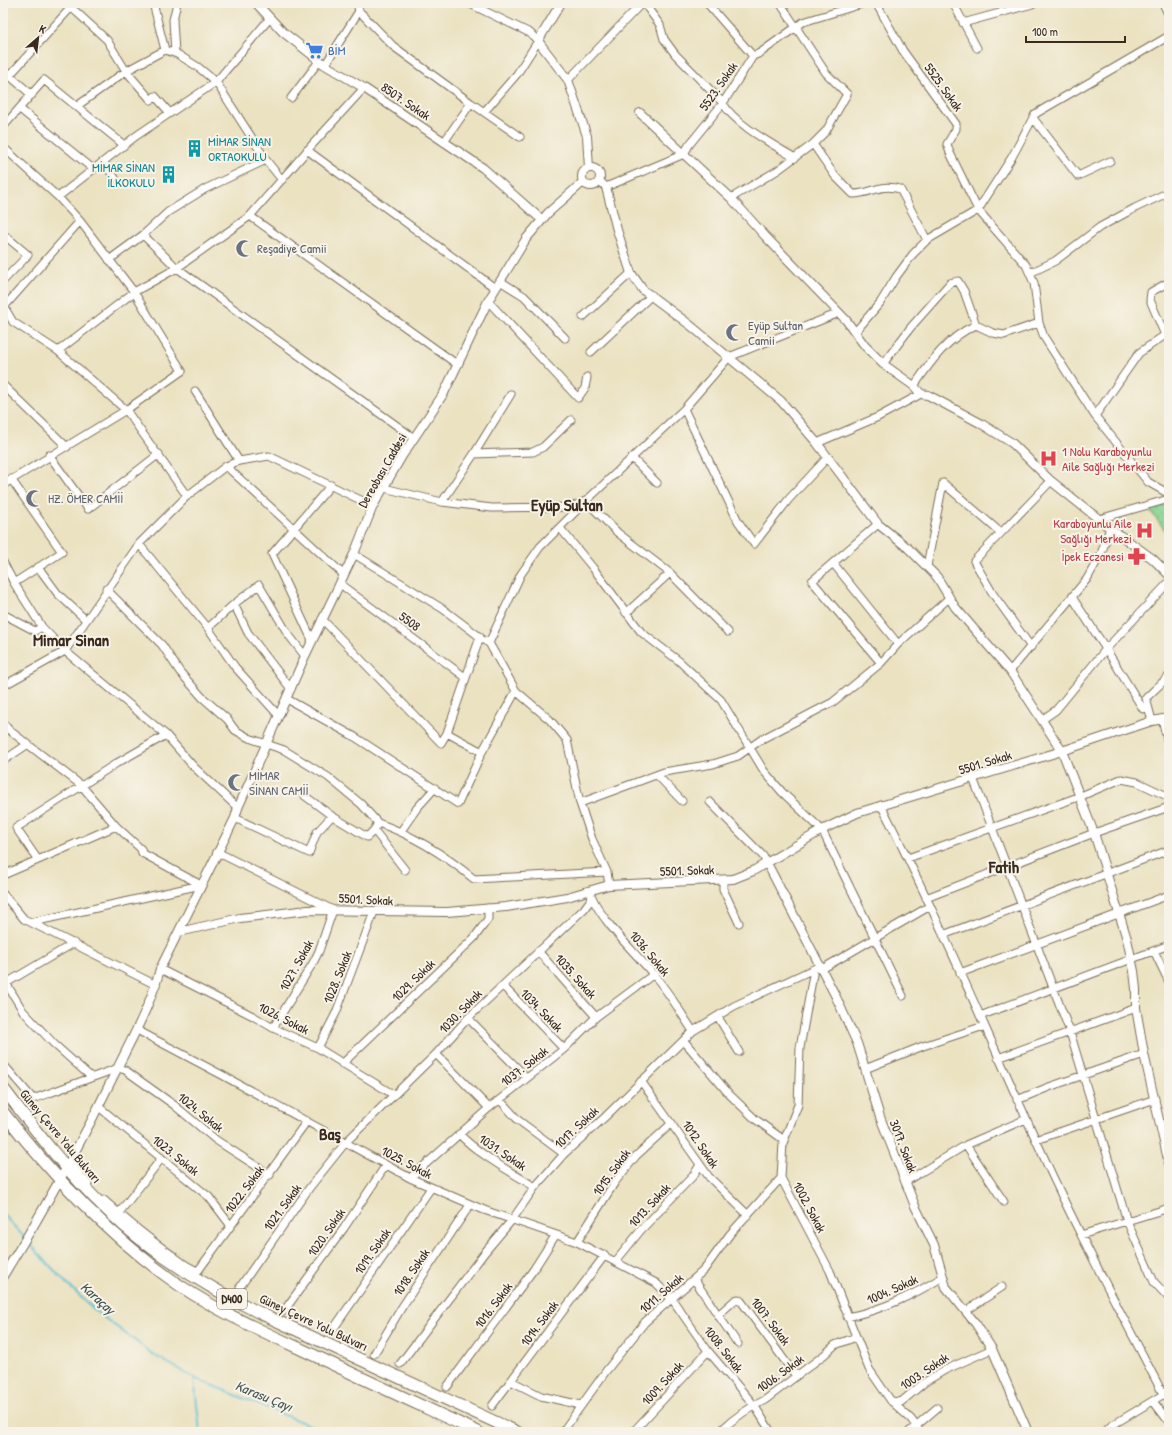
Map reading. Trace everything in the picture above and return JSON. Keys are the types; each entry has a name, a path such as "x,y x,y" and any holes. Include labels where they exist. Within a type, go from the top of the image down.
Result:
{"highway":[{"name":"Güney Çevre Yolu Bulvarı","path":"3,1088 68,1165 120,1222 171,1262 216,1290 260,1313 517,1432"},
{"name":"D400","path":"3,1112 45,1165 85,1207 123,1242 201,1299 256,1328 478,1432"}],"street":[{"path":"153,3 165,50"},
{"path":"175,53 173,20 174,8 177,3"},
{"name":"8507. Sokak","path":"256,3 283,32 322,63 364,88 483,168 542,220"},
{"path":"357,3 359,11 393,46 520,137"},
{"path":"468,3 530,34 538,41 568,80 587,136 590,168"},
{"path":"484,112 517,74 561,3"},
{"path":"568,80 643,3 660,25 664,39 675,54 726,109 752,131 795,158"},
{"path":"706,3 752,56"},
{"path":"731,198 778,170 813,144 826,131 847,94 826,73 780,3"},
{"name":"5523. Sokak","path":"684,154 689,145 722,103 752,56 760,53 803,22 865,3"},
{"name":"5525. Sokak","path":"876,3 903,52 956,124 956,129 947,144 970,198 978,210"},
{"path":"953,3 977,48"},
{"path":"963,23 1036,3"},
{"path":"1163,3 1169,16"},
{"path":"10,75 74,6 107,40 126,71 151,100 155,96 169,112"},
{"path":"291,98 322,63 359,11"},
{"path":"58,197 169,112 216,82 270,18"},
{"path":"856,331 880,303 896,277 913,254 927,240 978,210 1012,157 1035,114 1169,36"},
{"path":"77,106 126,71 165,50 175,53 198,67 216,82 266,160 282,180"},
{"path":"3,70 32,95"},
{"path":"3,127 20,110 44,80 124,145"},
{"path":"58,350 134,292 177,268 250,216 307,150 364,88"},
{"path":"444,142 471,103"},
{"path":"20,110 94,169"},
{"path":"640,113 731,198 856,331 865,346 883,364 914,386 921,394"},
{"path":"1034,118 1078,176 1110,161"},
{"path":"813,144 834,176 853,194 861,194 876,188 891,186 900,189 927,240"},
{"path":"3,147 58,197 80,221 134,292 182,371 126,410 3,484"},
{"path":"307,150 495,288"},
{"path":"606,187 684,154"},
{"path":"109,260 143,235 168,212 205,189 266,160"},
{"path":"103,162 115,178"},
{"path":"590,168 597,172 599,180 606,187 617,230 631,273 643,290 729,357 781,401 817,443 878,524 908,548 937,577 949,598 1010,671 1062,751 1081,796 1121,913 1136,989 1136,1008 1144,1054 1169,1164"},
{"path":"590,168 583,173 583,182 590,186 599,180"},
{"name":"Dereobası Caddesi","path":"3,1276 60,1180 99,1107 137,1030 156,985 160,969 235,818 238,808 287,699 304,656 354,554 373,506 414,438 444,393 488,301 526,239 542,220 583,182"},
{"path":"1030,273 1055,261 1100,227 1169,192"},
{"path":"978,210 1026,265 1034,282 1039,323 1044,337 1095,416 1148,482 1169,494"},
{"path":"250,216 458,365"},
{"path":"80,221 4,305 13,322 58,350 126,410 187,496"},
{"path":"3,234 28,255 3,281"},
{"path":"143,235 177,268 414,438"},
{"path":"582,316 631,273"},
{"path":"500,281 524,296 565,338"},
{"path":"883,364 911,327 950,283 958,281 966,296 976,325 993,333 1004,335 1039,323"},
{"path":"1095,416 1139,353 1167,338 1150,300 1151,292 1169,282"},
{"path":"591,352 652,296"},
{"path":"488,301 578,398 585,388 587,377"},
{"path":"489,643 521,574 540,548 586,501 684,409 729,357 839,313"},
{"path":"914,386 951,340 976,325"},
{"path":"3,385 67,446"},
{"path":"195,391 239,461"},
{"path":"442,502 511,394"},
{"path":"817,443 878,417 921,394 928,395 973,419 1012,443 1051,481 1110,528 1153,559 1169,575"},
{"path":"684,409 738,520 754,544 789,499 827,458"},
{"path":"474,454 533,452 543,447 571,420"},
{"path":"49,455 88,509 158,454"},
{"path":"4,684 64,651 139,544 187,496 226,466 239,461 269,456 373,506"},
{"path":"632,458 657,483"},
{"path":"226,466 344,575"},
{"path":"11,479 62,552 14,583"},
{"path":"1031,647 993,594 974,561 1000,532 1051,481"},
{"path":"927,566 943,483 1000,532"},
{"path":"312,640 272,554 331,485"},
{"path":"384,488 442,502 492,508 571,507 586,501"},
{"path":"1099,519 1169,499"},
{"path":"586,501 618,533 670,573 728,632"},
{"path":"878,524 812,581 881,662"},
{"path":"560,528 593,568 641,632 679,661 721,700 764,771 782,792 822,830 876,936 903,996"},
{"path":"1010,671 1087,579 1101,554 1110,528"},
{"path":"139,544 208,628 235,668 279,716"},
{"path":"354,554 443,609 489,643 516,691 550,720 568,740 580,803 592,839 606,872 609,885"},
{"path":"3,562 14,583 42,627 64,651 166,735 194,767 238,808"},
{"path":"832,563 898,644"},
{"path":"38,567 58,594 86,620"},
{"path":"626,613 670,573"},
{"path":"1042,719 1056,710 1106,649 1169,582"},
{"name":"5508","path":"340,584 465,676"},
{"path":"208,628 234,604 259,586 288,634 304,656"},
{"path":"106,589 162,645 180,672 202,696 227,719 235,730 249,738 268,743 284,750 328,777 361,804 405,870"},
{"path":"1072,597 1143,709 1148,707"},
{"path":"580,803 657,775 713,764 738,756 762,739 833,702 881,662 898,644 949,598"},
{"path":"234,604 248,633 291,689"},
{"path":"3,614 35,631 42,627"},
{"path":"322,619 441,743 447,733 465,676 480,637"},
{"path":"1152,721 1146,698 1169,676"},
{"path":"287,699 355,736 458,804 482,752 516,691"},
{"path":"1165,718 1169,748"},
{"name":"5501. Sokak","path":"179,932 240,918 308,910 439,913 591,894 609,885 723,880 742,876 822,830 857,813 1165,718"},
{"path":"3,723 81,785 116,826 141,849 142,854 201,885"},
{"path":"447,733 482,752"},
{"path":"38,860 16,828 81,785 166,735"},
{"path":"3,761 28,744"},
{"path":"657,775 682,801"},
{"path":"973,778 1070,1032 1082,1076 1127,1221 1154,1282 1169,1298"},
{"path":"908,858 1081,796 1121,779 1137,782 1169,797"},
{"path":"401,831 416,808 434,788"},
{"path":"305,796 332,816 367,836 376,827"},
{"path":"710,802 763,856 767,863"},
{"path":"881,805 908,858 1017,1100 1081,1235 1166,1392 1111,1426 1105,1432"},
{"path":"926,898 1094,833 1169,807"},
{"path":"235,818 309,853 317,832 332,816"},
{"path":"3,875 116,826"},
{"path":"376,827 401,831 459,867 474,880 606,872"},
{"path":"943,935 1169,850"},
{"path":"217,852 333,910"},
{"name":"3017. Sokak","path":"767,863 818,968 857,1043 880,1117 905,1182 934,1245 946,1287 966,1311 992,1349 1028,1432"},
{"path":"723,880 723,889 739,923"},
{"path":"33,922 201,885"},
{"path":"3,894 24,919 33,922 156,985"},
{"name":"1030. Sokak","path":"346,1142 436,1054 468,1018 584,909 591,894"},
{"name":"1036. Sokak","path":"591,894 596,906 630,948 654,974 693,1031"},
{"path":"960,974 1169,895"},
{"name":"1017. Sokak","path":"400,1364 481,1257 512,1220 535,1187 564,1154 605,1117 693,1031 766,989 818,968 930,906"},
{"name":"1029. Sokak","path":"342,1064 474,938 488,918 488,908"},
{"name":"1027. Sokak","path":"273,1028 314,963 320,951 333,910"},
{"name":"1028. Sokak","path":"318,1048 342,998 374,912"},
{"path":"74,943 4,982 23,1011 54,1044 90,1077"},
{"path":"980,1016 1169,945"},
{"name":"1035. Sokak","path":"538,951 596,1017"},
{"path":"1154,951 1169,982"},
{"name":"1002. Sokak","path":"818,968 800,1048 798,1105 784,1140 781,1162 781,1178 830,1271 847,1317 869,1368 891,1401 911,1419 918,1429"},
{"name":"1026. Sokak","path":"160,969 253,1016 273,1028 318,1048 394,1095"},
{"name":"1037. Sokak","path":"410,1178 489,1108 564,1049 596,1017 654,974"},
{"name":"1034. Sokak","path":"503,986 564,1049"},
{"path":"998,1058 1136,1008"},
{"path":"718,1017 729,1038 739,1052"},
{"path":"468,1018 527,1078"},
{"path":"865,1069 923,1046 984,1026"},
{"name":"1025. Sokak","path":"137,1030 410,1178 470,1205 555,1236 577,1242 605,1255 656,1283 672,1299"},
{"path":"684,1041 729,1094 755,1119 784,1140"},
{"path":"436,1054 489,1108"},
{"path":"1017,1100 1144,1054"},
{"path":"3,1064 33,1099 118,1068"},
{"name":"1024. Sokak","path":"118,1068 125,1070 156,1092 216,1140 270,1175"},
{"name":"1012. Sokak","path":"641,1081 672,1123 700,1165 719,1189 748,1215"},
{"path":"1036,1140 1096,1118 1155,1099"},
{"path":"500,1100 518,1120 564,1154"},
{"name":"1023. Sokak","path":"99,1107 209,1197 231,1226"},
{"path":"905,1182 966,1145 1026,1119"},
{"name":"1022. Sokak","path":"119,1214 164,1249 192,1269 198,1271 270,1175 307,1121"},
{"name":"1015. Sokak","path":"577,1242 615,1182 636,1156 672,1123"},
{"name":"1031. Sokak","path":"459,1134 484,1156 535,1187"},
{"name":"1021. Sokak","path":"240,1287 310,1187 346,1142"},
{"path":"966,1145 1004,1202"},
{"path":"68,1165 119,1214 161,1158"},
{"name":"1020. Sokak","path":"284,1311 386,1165"},
{"name":"1013. Sokak","path":"616,1261 641,1230 693,1176 700,1165"},
{"name":"1011. Sokak","path":"563,1432 581,1405 645,1322 711,1262 730,1234 781,1178"},
{"name":"1019. Sokak","path":"334,1328 431,1188"},
{"name":"1018. Sokak","path":"374,1354 402,1307 470,1205"},
{"path":"1081,1235 1169,1208"},
{"name":"1016. Sokak","path":"447,1387 534,1270 555,1236"},
{"name":"1014. Sokak","path":"492,1406 605,1255"},
{"name":"1004. Sokak","path":"847,1317 869,1313 891,1305 944,1277"},
{"path":"694,1279 738,1344"},
{"path":"966,1311 1002,1287"},
{"name":"1008. Sokak","path":"672,1299 708,1351 754,1405 771,1432"},
{"name":"1007. Sokak","path":"718,1315 738,1299 796,1376"},
{"name":"1006. Sokak","path":"719,1432 754,1405 765,1400 835,1345 856,1336"},
{"name":"1003. Sokak","path":"891,1401 901,1402 925,1382 945,1370 992,1349"},
{"name":"1009. Sokak","path":"633,1432 708,1351"},
{"path":"510,1381 541,1396 581,1405"},
{"path":"1153,1401 1169,1422"},
{"path":"909,1432 918,1429 937,1408"}],"green space":[{"path":"1169,504 1169,536 1149,509"}],"waterway":[{"name":"Karaçay","path":"3,1214 24,1237"},
{"name":"Karaçay","path":"27,1241 66,1283 98,1313 154,1355 194,1378 326,1432"},
{"path":"194,1378 200,1432"}],"place":[{"name":"BİM","path":"315,50"},
{"name":"MİMAR SİNAN ORTAOKULU","path":"195,148"},
{"name":"MİMAR SİNAN İLKOKULU","path":"168,174"},
{"name":"Reşadiye Camii","path":"244,248"},
{"name":"Eyüp Sultan Camii","path":"735,332"},
{"name":"1 Nolu Karaboyunlu Aile Sağlığı Merkezi","path":"1049,458"},
{"name":"HZ. ÖMER CAMİİ","path":"35,498"},
{"name":"Karaboyunlu Aile Sağlığı Merkezi","path":"1145,530"},
{"name":"İpek Eczanesi","path":"1137,556"},
{"name":"MİMAR SİNAN CAMİİ","path":"236,782"}],"district":[{"name":"Eyüp Sultan","path":"567,505"},
{"name":"Mimar Sinan","path":"71,640"},
{"name":"Fatih","path":"1004,867"},
{"name":"Baş","path":"330,1134"}],"water label":[{"name":"Karasu Çayı","path":"264,1396"}]}
